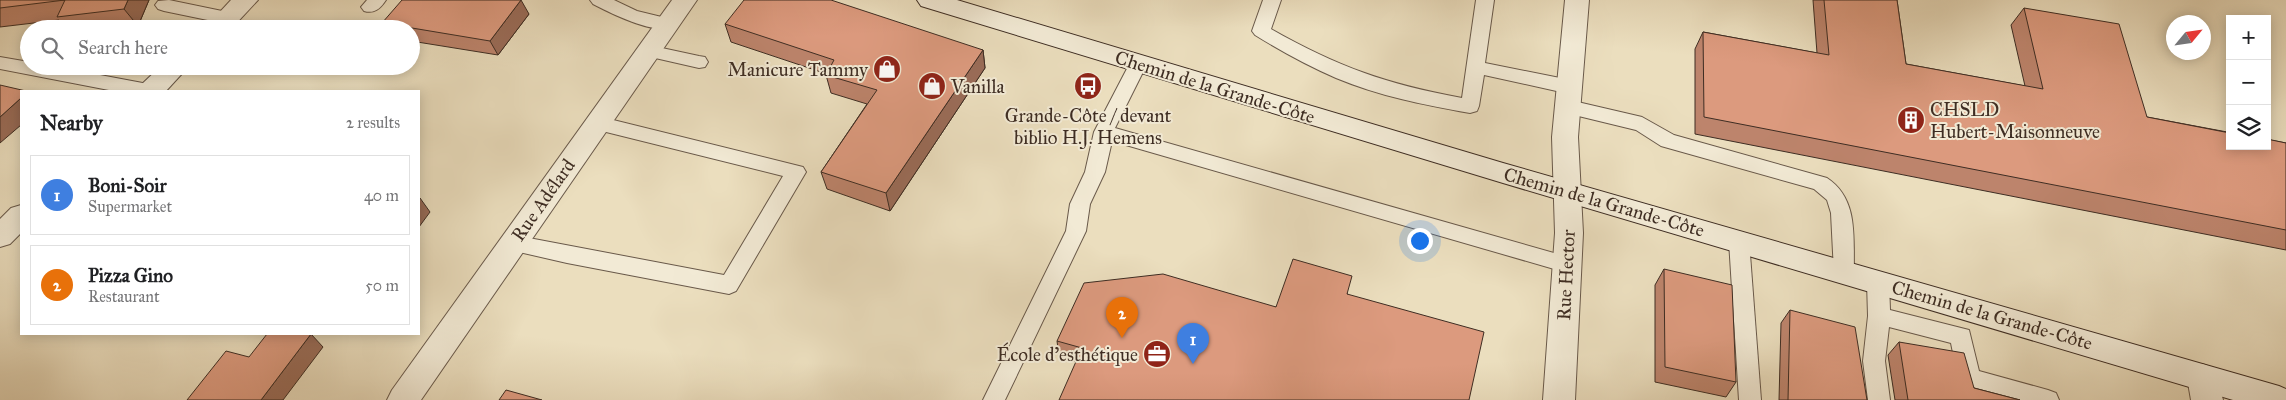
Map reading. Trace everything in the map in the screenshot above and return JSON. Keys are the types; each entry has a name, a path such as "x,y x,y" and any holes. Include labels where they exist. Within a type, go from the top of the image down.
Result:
{"main road":[{"path":"225,20 246,0"},
{"name":"Rue Adélard","path":"403,400 685,0"},
{"name":"Chemin de la Grande-Côte","path":"929,0 1569,192 1960,306 2204,388 2279,400"},
{"name":"Rue Hector","path":"1559,400 1568,265 1569,192 1565,137 1570,97 1576,0"},
{"path":"150,90 167,75"},
{"path":"0,236 20,217"}],"lane":[{"path":"599,0 632,16 668,24"},
{"path":"1272,0 1262,30 1326,67 1370,84 1426,98 1470,106 1485,0"},
{"path":"164,6 212,20"},
{"path":"648,52 699,62"},
{"path":"0,63 20,67"},
{"path":"994,400 1076,231 1080,204 1095,172 1104,132 1138,64"},
{"path":"1475,67 1570,97 1642,124 1668,141 1810,178 1820,183 1834,195 1838,203 1844,272"},
{"path":"64,75 144,90"},
{"path":"513,243 729,285 796,172 597,123"},
{"path":"1104,132 1568,265"},
{"path":"1739,241 1750,400"},
{"path":"1878,282 1879,316 1874,361 1879,400"},
{"path":"1960,306 1961,336 1969,378 2048,400"},
{"path":"1879,316 1961,336"}],"building":[{"path":"0,0 65,0 0,8"},
{"path":"65,0 128,0 124,9 57,17"},
{"path":"402,0 521,0 490,41 420,29 420,20 385,20"},
{"path":"744,0 831,0 983,50 886,193 821,172 877,90 826,75 834,60 725,24"},
{"name":"CHSLD Hubert-Maisonneuve","path":"1824,0 1897,0 1906,64 2043,89 2024,8 2119,24 2147,117 2226,132 2226,150 2271,150 2271,140 2286,143 2286,230 1704,117 1703,32 1829,55"},
{"path":"0,85 22,90 20,90 20,99 0,117"},
{"path":"1293,259 1352,276 1347,294 1484,332 1469,400 1059,400 1082,348 1057,341 1084,283 1163,274 1276,307"},
{"path":"1664,269 1732,285 1736,382 1665,367"},
{"path":"1790,310 1855,327 1867,400 1788,400"},
{"path":"266,335 310,335 261,400 187,400 226,351 249,357"},
{"path":"1899,342 1964,353 1974,388 2020,400 1908,400"},
{"path":"506,390 542,400 499,400"}],"place":[{"name":"Manicure Tammy","path":"887,69"},
{"name":"Vanilla","path":"932,86"},
{"name":"Grande-Côte / devant biblio H.J. Hemens","path":"1088,86"},
{"name":"CHSLD Hubert-Maisonneuve","path":"1911,120"},
{"name":"Pizza Gino","path":"1122,338"},
{"name":"École d'esthétique","path":"1157,354"},
{"name":"Boni-Soir","path":"1193,364"}]}
